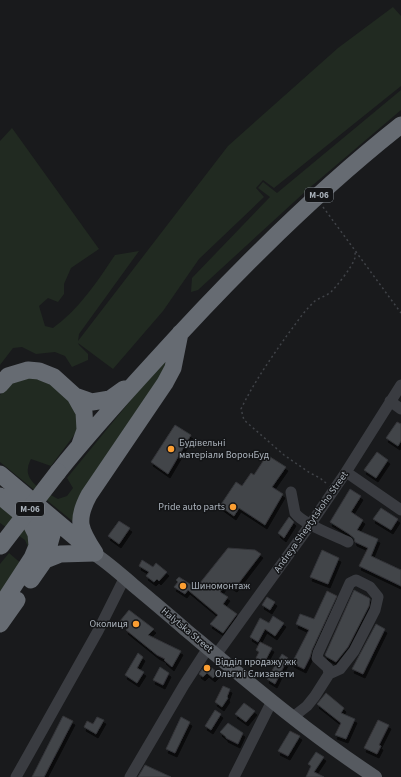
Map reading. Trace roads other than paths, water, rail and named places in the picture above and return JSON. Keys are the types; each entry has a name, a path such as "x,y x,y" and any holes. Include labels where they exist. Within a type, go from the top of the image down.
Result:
{"highway":[{"name":"М-06","path":"1,547 58,472 180,333 241,269 316,198 372,148 401,125"},
{"path":"95,554 85,538 80,525 81,514 84,506 89,495 165,383 173,368 180,333"},
{"path":"0,385 8,376 28,370 39,371 54,377 75,396 84,412 85,430 80,446"},
{"path":"75,396 92,402 110,399 139,378"},
{"path":"0,474 95,554"},
{"path":"0,496 28,520 36,534 36,546 32,558 0,607"},
{"path":"0,624 45,560 53,531 44,512"},
{"path":"45,560 60,554 95,554"}],"main road":[{"name":"Halytska Street","path":"28,520 53,531 95,554 125,577 212,652 292,717 349,760 375,777"}],"street":[{"name":"Andreya Sheptytskoho Street","path":"130,777 184,685 212,652 310,525 333,489 346,472 401,385"},
{"path":"390,402 401,409"},
{"path":"346,472 401,510"},
{"path":"291,492 296,516 310,525 348,542"},
{"path":"16,777 98,631 125,577"},
{"path":"292,717 307,706 330,674 340,669 354,651 375,610 378,596 370,587 356,580 350,583 318,653 317,658 328,668 330,674"},
{"path":"234,777 272,701"}],"place":[{"name":"Будівельні матеріали ВоронБуд","path":"171,449"},
{"name":"Pride auto parts","path":"233,507"},
{"name":"Шиномонтаж","path":"183,586"},
{"name":"Околиця","path":"136,624"},
{"name":"Відділ продажу жк Ольги і Єлизавети","path":"207,668"}]}
